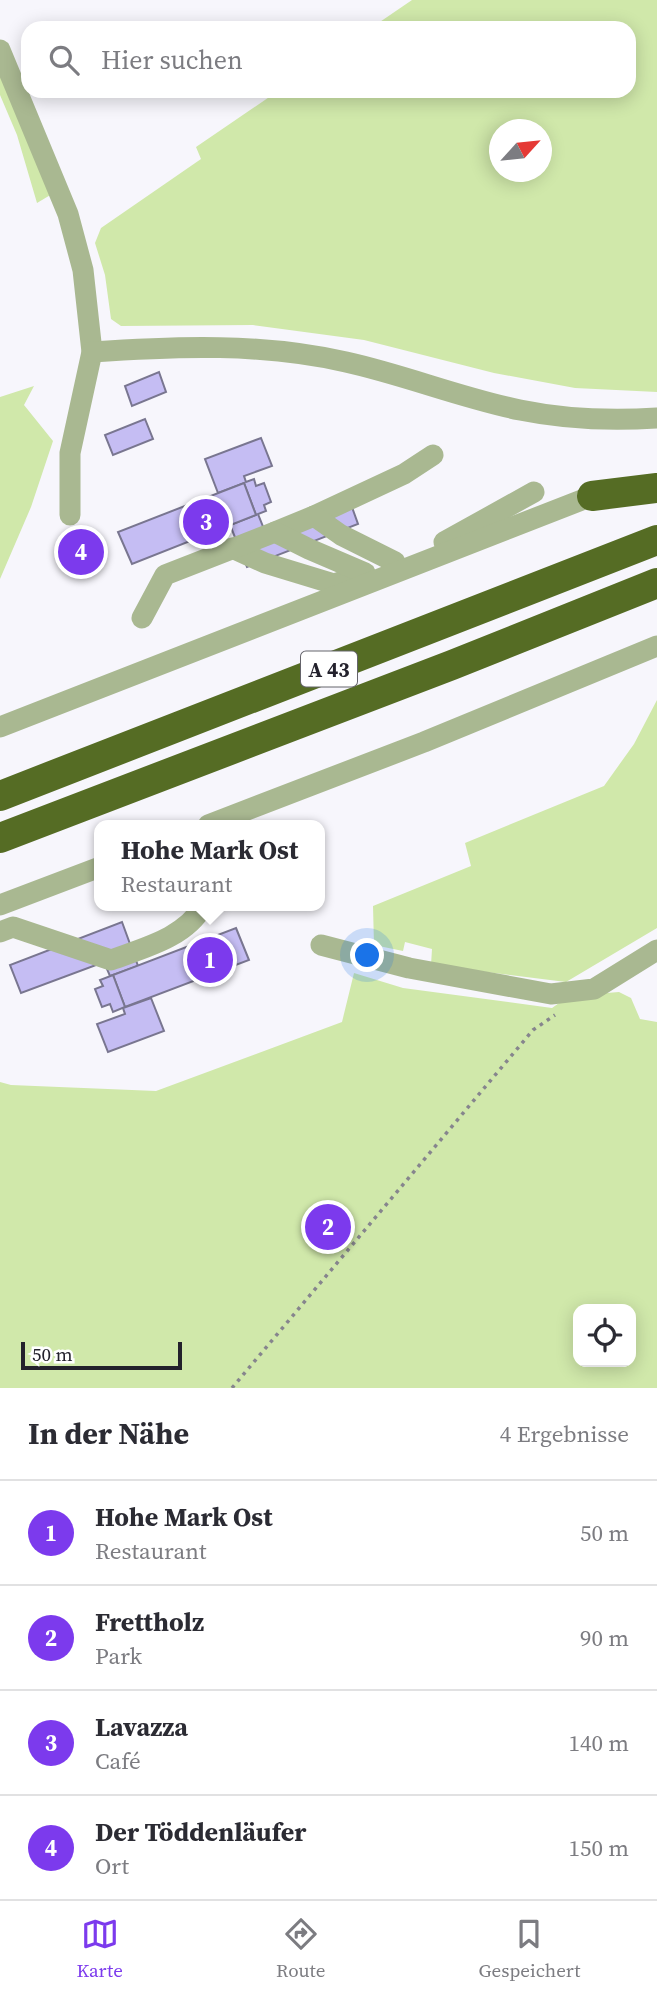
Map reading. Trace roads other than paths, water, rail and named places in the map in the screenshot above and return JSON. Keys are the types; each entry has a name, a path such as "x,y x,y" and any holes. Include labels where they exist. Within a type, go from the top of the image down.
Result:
{"highway":[{"path":"592,496 657,488"},
{"name":"A 43","path":"0,796 657,540"},
{"name":"A 43","path":"0,838 452,665 657,583"}],"street":[{"path":"0,50 56,183 77,241 83,270 92,352 70,453 70,515"},
{"path":"92,352 212,346 301,353 347,362 521,410 596,419 657,418"},
{"path":"142,618 165,575 314,516 404,474 433,455"},
{"path":"232,548 265,563 334,583 437,546 534,492"},
{"path":"0,727 592,496"},
{"path":"314,516 341,535 395,562"},
{"path":"275,532 309,550 365,573"},
{"path":"221,820 424,743 657,646"},
{"path":"0,905 94,869"},
{"path":"0,932 13,927 111,960 175,934 190,923 199,911"},
{"path":"321,945 409,968 540,992 566,994 594,989 657,950"}],"place":[{"name":"Lavazza","path":"206,522"},
{"name":"Der Töddenläufer","path":"81,552"},
{"name":"Hohe Mark Ost","path":"210,960"},
{"name":"Frettholz","path":"328,1227"}]}
